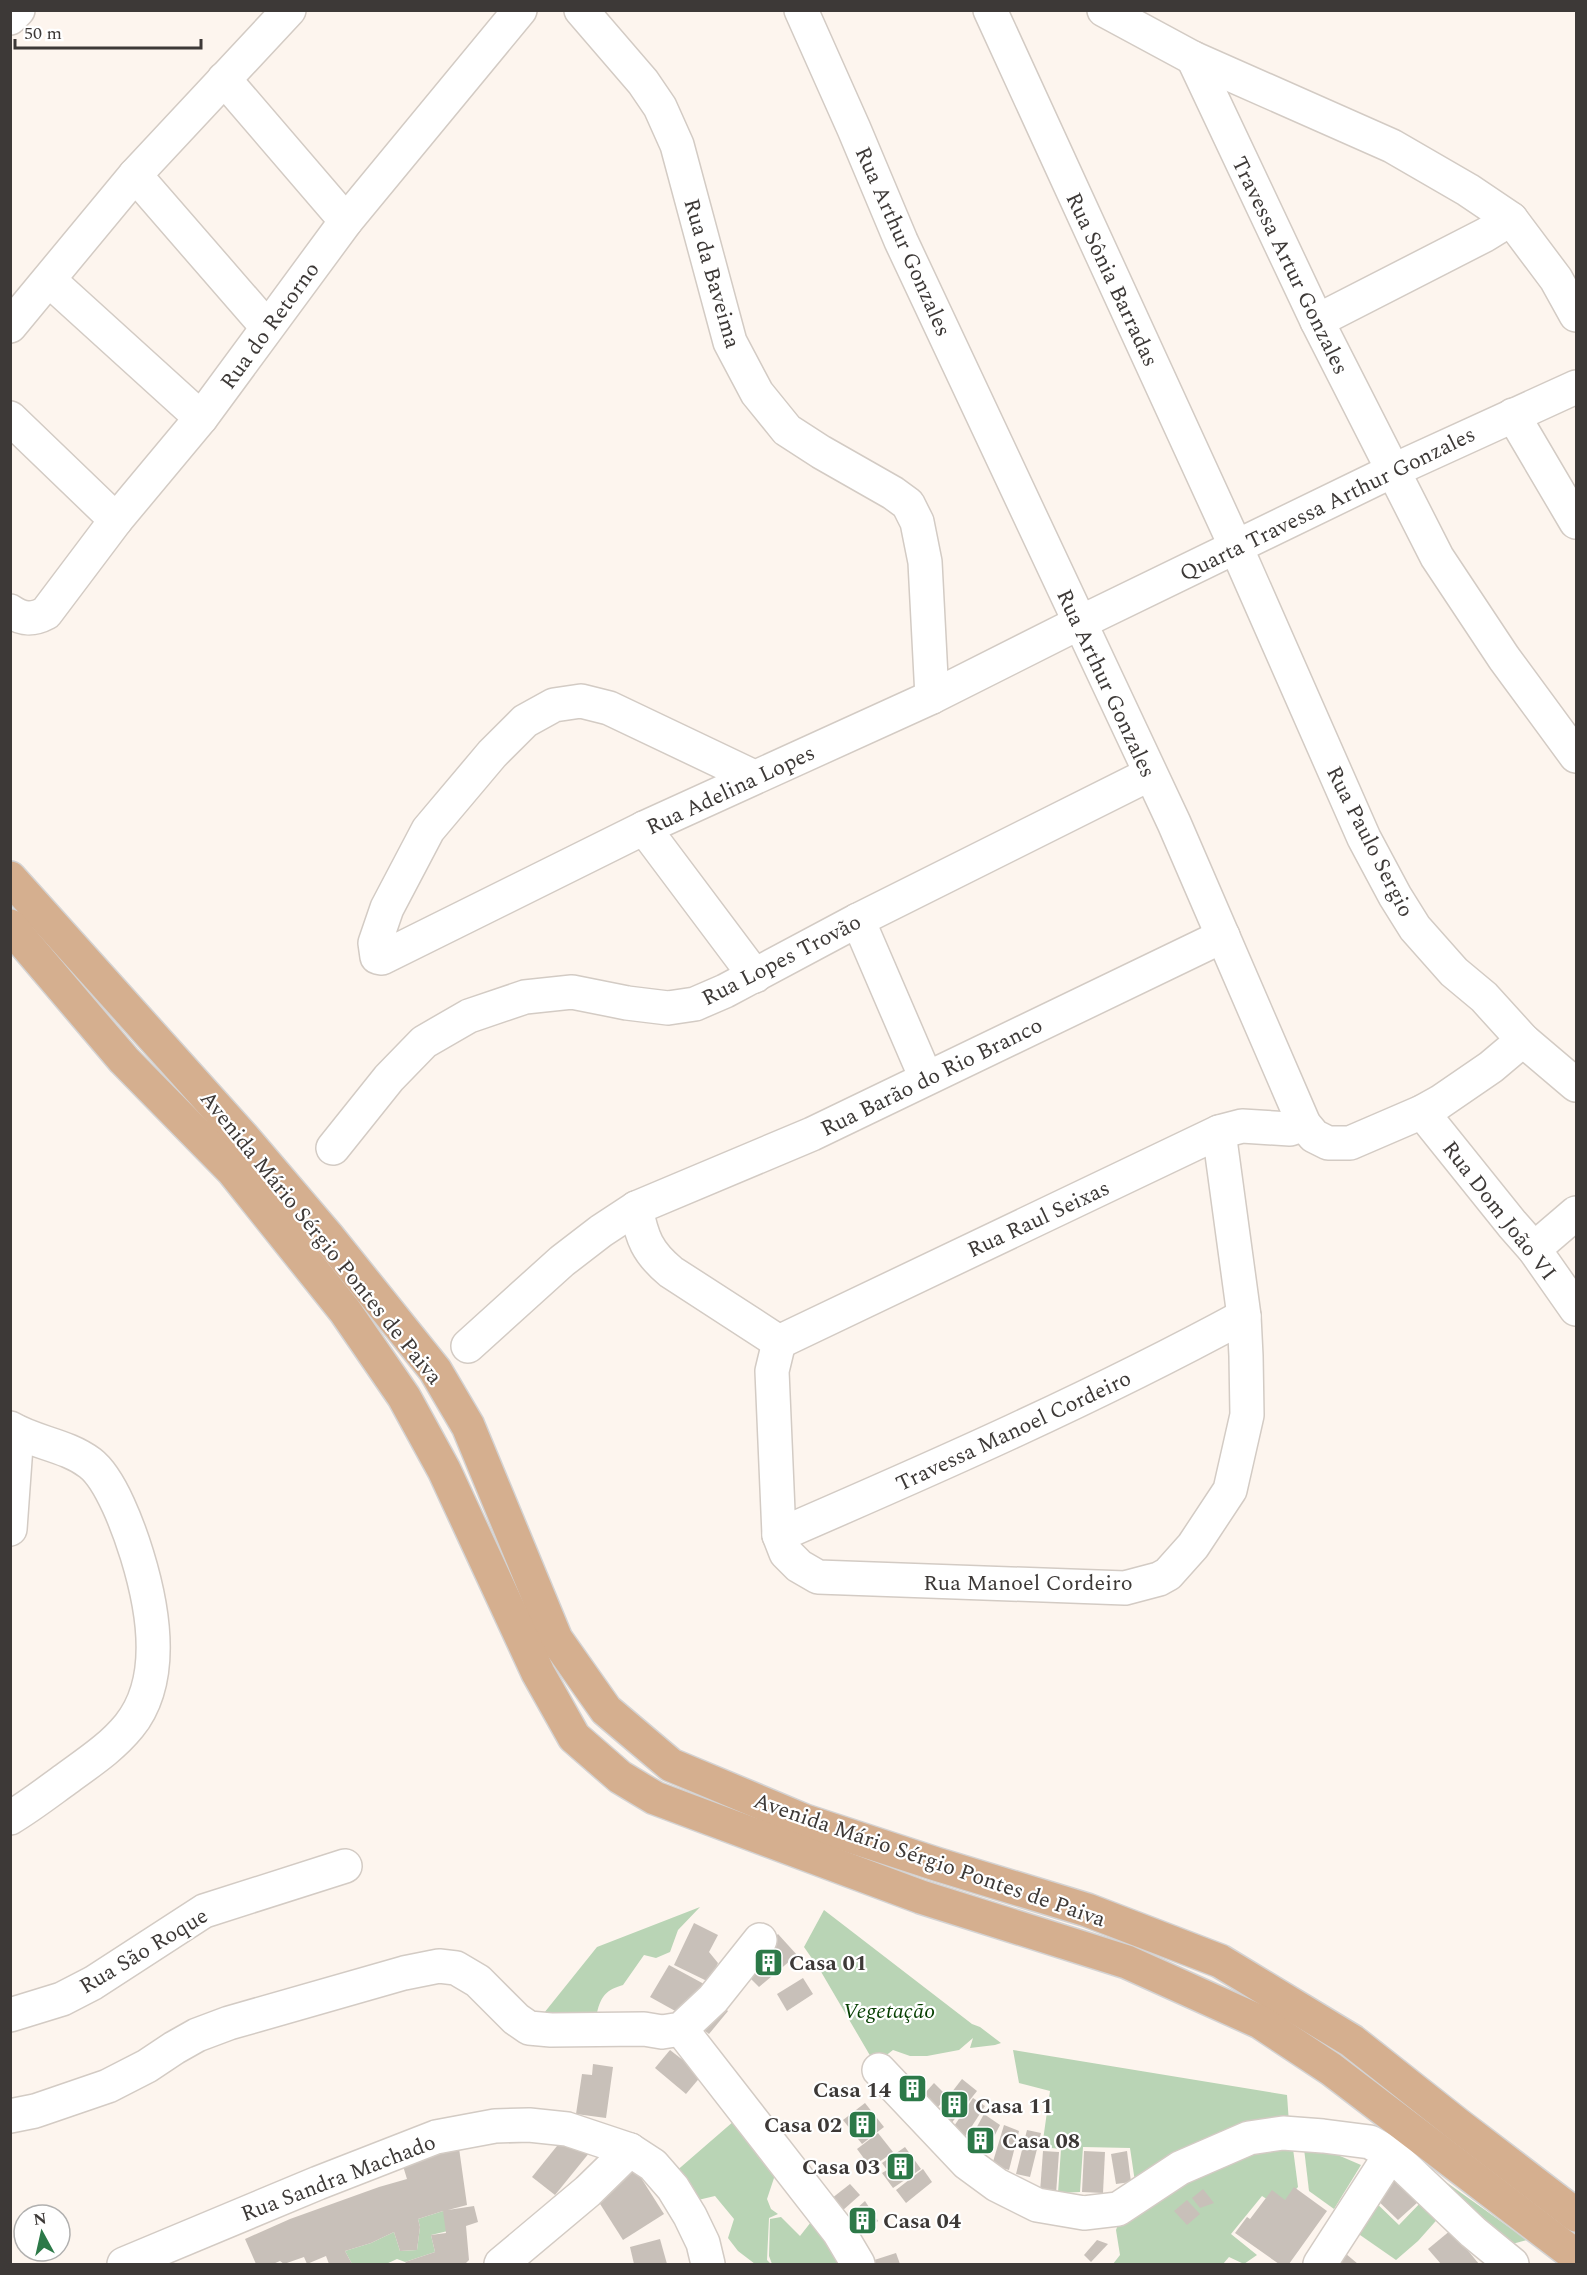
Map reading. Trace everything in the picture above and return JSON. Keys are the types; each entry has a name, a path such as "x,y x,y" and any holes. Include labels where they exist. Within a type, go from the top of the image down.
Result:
{"main road":[{"name":"Avenida Mário Sérgio Pontes de Paiva","path":"10,878 242,1136 329,1238 435,1370 468,1426 556,1639 606,1710 671,1765 806,1821 1087,1910 1220,1960 1352,2042 1576,2215"},
{"name":"Avenida Mário Sérgio Pontes de Paiva","path":"10,926 124,1060 233,1171 345,1311 404,1397 444,1470 538,1673 574,1737 597,1760 655,1798 921,1897 1127,1962 1260,2022 1331,2068 1576,2256"}],"street":[{"path":"10,18 18,10"},
{"path":"10,326 135,176 289,10"},
{"name":"Rua do Retorno","path":"10,611 24,619 35,619 46,613 116,520 201,418 346,221 520,10"},
{"name":"Rua da Baveima","path":"581,10 643,82 660,107 677,145 730,342 757,393 787,430 908,504 917,522 925,562 932,697"},
{"name":"Rua Arthur Gonzales","path":"801,10 901,241 1174,823 1304,1124 1314,1136 1328,1143 1350,1143 1422,1112 1491,1066 1522,1040"},
{"name":"Rua Sônia Barradas","path":"990,10 1236,547"},
{"path":"1104,10 1193,58 1392,146 1468,190 1510,219 1556,279 1576,315"},
{"name":"Travessa Artur Gonzales","path":"1193,58 1317,321 1437,557 1504,658 1576,756"},
{"path":"224,79 346,221"},
{"path":"135,176 267,327"},
{"path":"1317,321 1485,235 1510,219"},
{"path":"49,280 201,418"},
{"name":"Quarta Travessa Arthur Gonzales","path":"1079,623 1392,471 1576,387"},
{"path":"1513,415 1576,522"},
{"path":"10,418 116,520"},
{"name":"Rua Paulo Sergio","path":"1236,547 1364,838 1415,928 1454,972 1484,997 1522,1040 1576,1085"},
{"name":"Rua Adelina Lopes","path":"754,777 609,708 581,702 554,705 525,721 492,754 428,830 383,919 375,944 377,957 382,958 644,828 932,697 1079,623"},
{"name":"Rua Lopes Trovão","path":"333,1149 389,1078 424,1042 469,1016 525,997 572,992 627,1004 668,1008 695,1004 755,976 858,920 1150,774"},
{"path":"644,828 755,976"},
{"path":"858,920 926,1078"},
{"name":"Rua Barão do Rio Branco","path":"468,1346 562,1261 636,1208 812,1134 1223,936"},
{"name":"Rua Dom João VI","path":"1422,1112 1534,1249 1576,1309"},
{"name":"Rua Raul Seixas","path":"778,1342 1219,1132 1242,1126 1290,1129 1304,1124"},
{"name":"Rua Manoel Cordeiro","path":"778,1342 772,1371 779,1535 786,1553 800,1566 818,1577 1125,1587 1159,1579 1168,1574 1193,1546 1230,1490 1246,1415 1244,1316 1219,1132"},
{"path":"636,1208 645,1243 656,1260 778,1342"},
{"path":"1534,1249 1576,1213"},
{"name":"Travessa Manoel Cordeiro","path":"779,1535 983,1446 1169,1357 1244,1316"},
{"path":"10,1529 14,1430 70,1451 91,1464 104,1478 129,1528 146,1583 152,1649 151,1676 143,1701 130,1724 108,1748 10,1818"},
{"name":"Rua São Roque","path":"10,2014 62,1999 93,1983 204,1911 345,1866"},
{"path":"10,2116 35,2111 108,2086 147,2066 197,2035 229,2023 404,1973 439,1966 456,1968 478,1981 516,2019 529,2028 551,2030 644,2029 662,2032 681,2029 717,1994 760,1940"},
{"path":"681,2029 839,2232 858,2265"},
{"path":"879,2070 967,2163 997,2186 1037,2205 1084,2213 1118,2209 1180,2168 1249,2138 1283,2133 1323,2136 1370,2142 1391,2154 1473,2232 1512,2265"},
{"name":"Rua Sandra Machado","path":"124,2265 318,2183 436,2137 495,2126 529,2125 567,2129 630,2151 653,2165 673,2188 690,2216 703,2243 708,2265"},
{"path":"501,2265 588,2191 630,2151"},
{"path":"1320,2265 1391,2154"}],"green space":[{"path":"700,1907 678,1930 670,1952 656,1958 644,1955 623,1985 605,1994 597,2013 536,2023 597,1947"},
{"name":"Vegetação","path":"824,1910 972,2024 980,2027 1001,2043 970,2048 973,2038 959,2050 927,2056 910,2056 893,2050 875,2064 804,1947"},
{"path":"1013,2050 1287,2095 1289,2123 1135,2182 1130,2148 1083,2147 1080,2192 1058,2193 1061,2149 1042,2147 1050,2091 1019,2083"},
{"path":"734,2121 773,2166 774,2178 767,2199 771,2209 778,2214 769,2218 767,2260 771,2264 755,2264 738,2251 728,2238 734,2219 715,2196 698,2200 674,2173"},
{"path":"1303,2140 1361,2165 1334,2209 1309,2191"},
{"path":"1292,2141 1298,2187 1279,2207 1262,2196 1231,2234 1257,2255 1244,2264 1229,2257 1223,2264 1113,2264 1120,2255 1116,2230 1123,2211 1195,2165"},
{"path":"1397,2147 1527,2240 1501,2247"},
{"path":"1370,2197 1399,2225 1424,2199 1442,2214 1418,2241 1396,2260 1350,2228"},
{"path":"443,2211 456,2229 431,2235 435,2252 405,2262 397,2259 386,2264 352,2264 345,2251 371,2243 394,2232 400,2251 417,2250 420,2227 418,2219"},
{"path":"781,2217 800,2236 811,2222 849,2264 772,2264 769,2256 770,2219"}],"building":[{"path":"694,1923 718,1935 709,1952 718,1963 709,1982 674,1965"},
{"name":"Casa 01","path":"778,1934 797,1955 759,1987 740,1968"},
{"path":"669,1965 704,1984 686,2017 650,1997"},
{"path":"803,1978 813,1994 787,2011 777,1994"},
{"path":"713,1999 728,2011 709,2034 695,2023"},
{"path":"670,2050 702,2075 686,2094 655,2068"},
{"path":"593,2064 613,2067 606,2118 576,2114 582,2074 592,2075"},
{"name":"Casa 11","path":"962,2079 977,2091 946,2130 931,2119"},
{"path":"934,2083 947,2096 930,2117 915,2104"},
{"path":"973,2098 985,2106 957,2149 946,2138"},
{"name":"Casa 02","path":"865,2103 884,2127 862,2144 843,2120"},
{"name":"Casa 08","path":"984,2114 1000,2125 978,2168 962,2154"},
{"path":"1004,2125 1019,2131 1009,2170 992,2165"},
{"path":"1027,2130 1041,2133 1030,2177 1016,2174"},
{"name":"Casa 02","path":"878,2133 893,2152 871,2168 857,2149"},
{"path":"561,2141 594,2147 555,2195 532,2177"},
{"name":"Casa 03","path":"905,2147 921,2169 893,2188 882,2173 887,2170 882,2163"},
{"path":"459,2148 467,2205 448,2210 474,2206 478,2222 466,2226 469,2260 465,2264 407,2264 405,2262 435,2252 431,2235 446,2233 443,2211 418,2219 420,2227 417,2250 400,2251 394,2232 371,2243 345,2251 352,2264 329,2264 326,2256 307,2264 304,2257 284,2264 280,2261 273,2264 256,2264 245,2239 290,2219 407,2179 403,2166"},
{"path":"1043,2151 1059,2152 1056,2194 1040,2192"},
{"path":"1084,2151 1105,2152 1103,2193 1082,2192"},
{"path":"1127,2151 1131,2182 1116,2184 1111,2154"},
{"path":"923,2169 932,2182 906,2203 896,2190"},
{"path":"636,2170 664,2214 623,2240 595,2196"},
{"path":"1389,2175 1418,2202 1398,2220 1374,2197"},
{"path":"850,2184 860,2195 833,2219 822,2206"},
{"path":"1294,2187 1327,2211 1289,2264 1279,2264 1235,2233 1247,2217 1250,2219 1272,2190 1285,2200"},
{"path":"1203,2189 1214,2203 1200,2208 1192,2198"},
{"path":"1187,2200 1200,2214 1187,2225 1174,2211"},
{"name":"Casa 04","path":"865,2201 878,2221 858,2237 846,2218"},
{"path":"1451,2230 1479,2264 1441,2264 1428,2249"},
{"path":"660,2239 667,2264 634,2264 630,2247"},
{"path":"1097,2240 1108,2244 1091,2262 1084,2255"},
{"path":"1339,2248 1358,2264 1324,2264"},
{"path":"896,2253 900,2264 865,2263"}],"place":[{"name":"Casa 01","path":"768,1962"},
{"name":"Casa 14","path":"912,2089"},
{"name":"Casa 11","path":"954,2105"},
{"name":"Casa 02","path":"863,2124"},
{"name":"Casa 08","path":"981,2140"},
{"name":"Casa 03","path":"901,2166"},
{"name":"Casa 04","path":"862,2220"}]}
